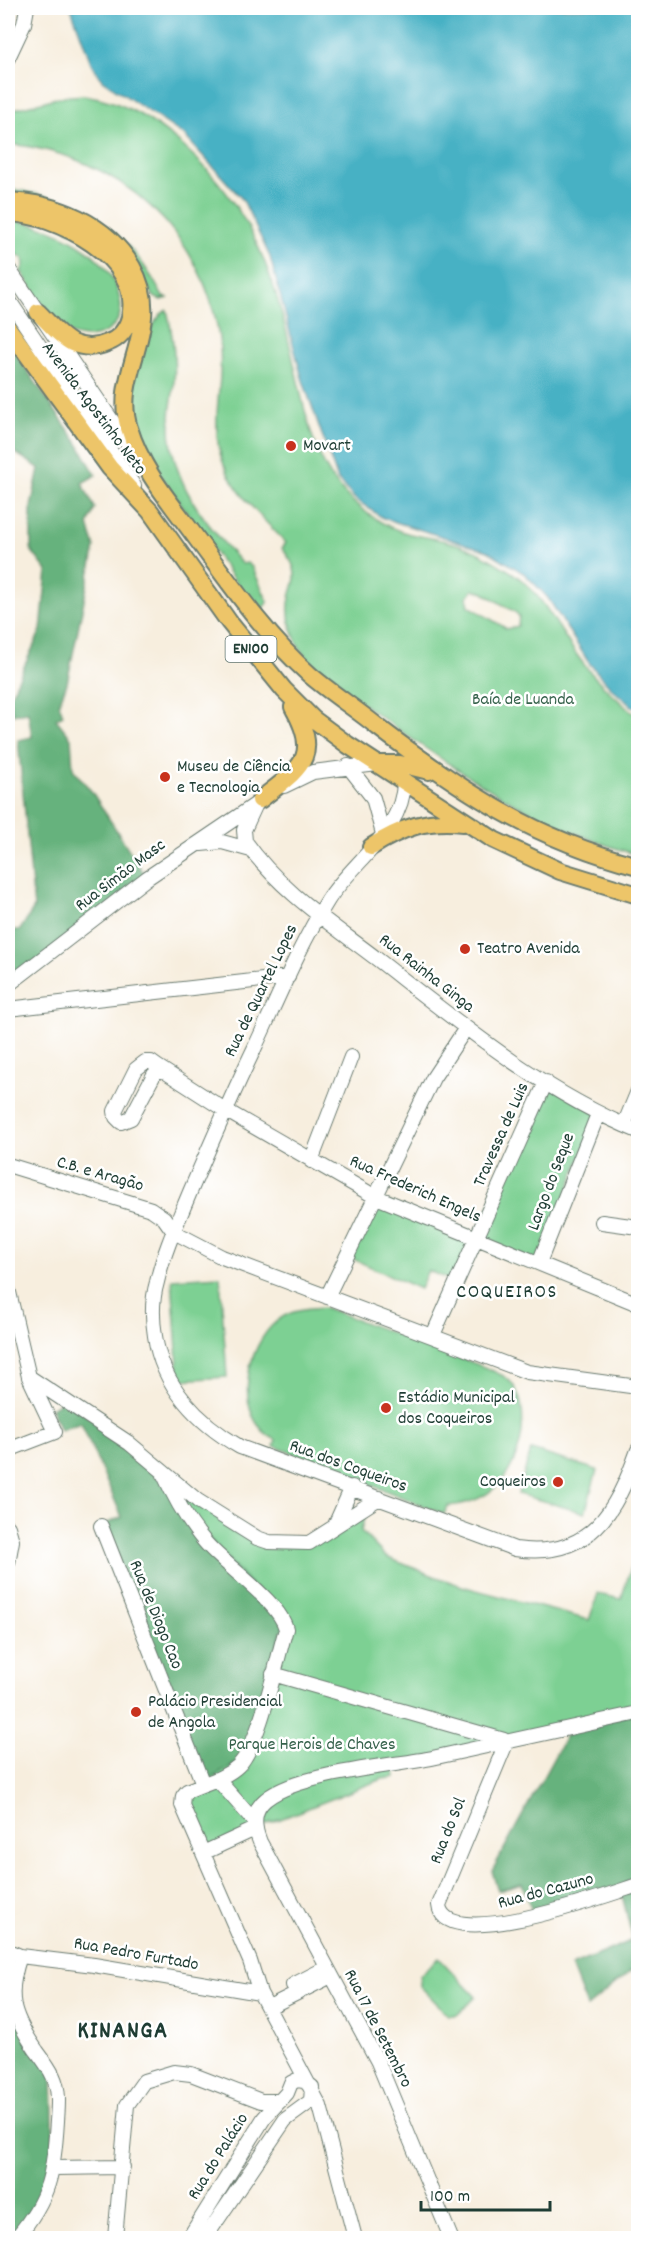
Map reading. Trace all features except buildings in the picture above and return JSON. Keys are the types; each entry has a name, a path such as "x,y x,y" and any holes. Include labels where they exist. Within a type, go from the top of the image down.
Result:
{"main road":[{"name":"Avenida Agostinho Neto","path":"8,201 47,206 81,220 114,243 133,269 140,287 143,324 127,383 125,406 128,426 142,464"},
{"path":"8,213 44,220 93,244 117,267 129,292 132,309 127,327 116,340 99,346 72,343 38,312"},
{"name":"Avenida Agostinho Neto","path":"8,328 110,468 150,511"},
{"name":"EN100","path":"142,464 251,610 309,674 438,773 519,822 562,841 639,866"},
{"name":"EN100","path":"150,511 229,622 284,690 331,733 377,764"},
{"path":"258,802 298,769 308,746 306,730 284,690"},
{"path":"381,729 393,744 402,772 468,824 525,856 587,881 639,895"},
{"path":"377,764 402,772 438,773"},
{"path":"377,841 414,824 441,820 468,824"}],"street":[{"path":"8,58 24,24 27,8"},
{"path":"8,268 142,464"},
{"path":"8,299 150,511"},
{"path":"251,850 245,841 244,830 258,802 313,772 377,764"},
{"path":"348,766 373,798 377,841"},
{"name":"Rua de Quartel Lopes","path":"174,1232 225,1110 319,916 330,897 377,841 401,803 402,772"},
{"name":"Rua Simão Masc","path":"8,985 190,847 258,802"},
{"path":"190,847 213,841 251,850"},
{"name":"Rua Rainha Ginga","path":"251,850 319,916 466,1028 598,1114 639,1131"},
{"path":"301,901 315,902 330,897"},
{"path":"8,1009 288,977"},
{"path":"327,1297 433,1078 466,1028"},
{"path":"311,1161 351,1057"},
{"name":"Rua Frederich Engels","path":"158,1067 225,1110 374,1196 639,1304"},
{"name":"Travessa de Luis","path":"433,1335 546,1082"},
{"path":"624,1125 639,1091"},
{"name":"Largo do Seque","path":"539,1263 598,1114"},
{"name":"C.B. e Aragão","path":"8,1166 151,1209 164,1218 174,1232 222,1257 527,1372 639,1387"},
{"path":"602,1222 639,1227"},
{"name":"Rua dos Coqueiros","path":"174,1232 157,1280 153,1318 162,1365 180,1397 219,1434 240,1446 515,1549 556,1550 583,1538 615,1506 639,1450"},
{"path":"8,1288 29,1377 55,1432 8,1449"},
{"path":"29,1377 129,1443 164,1475 198,1501 257,1538 269,1542 309,1543 379,1498"},
{"path":"43,1408 59,1399 65,1399"},
{"path":"164,1475 179,1505 206,1543 273,1606 284,1621 286,1629 256,1732 245,1757 238,1766 217,1779 188,1791 182,1801 265,2000 312,2087 327,2130 355,2238"},
{"path":"334,1525 352,1487"},
{"name":"Rua de Diogo Cao","path":"101,1526 203,1784"},
{"path":"8,1527 12,1541 8,1563"},
{"path":"273,1674 507,1741"},
{"path":"203,1853 257,1831 261,1804 279,1791 336,1774 429,1758 639,1713"},
{"name":"Rua do Sol","path":"460,1923 444,1918 440,1913 439,1905 507,1741"},
{"name":"Rua 17 de Setembro","path":"217,1779 257,1831 378,2062 447,2238"},
{"name":"Rua do Cazuno","path":"460,1923 491,1924 524,1919 639,1885"},
{"path":"14,1954 11,2000 25,2034 52,2073 57,2086 54,2168 43,2200 16,2238"},
{"name":"Rua Pedro Furtado","path":"14,1954 94,1965 265,2000"},
{"path":"265,2000 329,1972"},
{"path":"284,2095 292,2065 289,2043"},
{"path":"115,2238 127,2105 144,2081 174,2072 190,2074 261,2101 284,2095 297,2080 304,2081 312,2087"},
{"path":"275,2132 290,2113 311,2101 312,2087"},
{"name":"Rua do Palácio","path":"205,2238 264,2118 284,2095"},
{"path":"261,2101 264,2118"},
{"path":"275,2132 293,2117 306,2114 317,2120 327,2130"},
{"name":"Rua do Palácio","path":"189,2238 275,2132"},
{"path":"54,2168 123,2167"}],"green space":[{"name":"Baía de Luanda","path":"84,95 99,98 137,113 183,146 208,170 229,196 246,222 271,278 316,447 330,475 346,495 371,516 390,527 460,545 490,559 517,576 540,599 576,654 598,681 638,717 638,855 566,829 532,813 466,775 342,689 322,674 306,657 296,642 289,617 295,572 289,557 282,548 286,543 236,487 219,450 217,421 220,347 212,306 198,269 177,236 151,207 121,183 86,164 48,151 8,144 8,111 60,97","holes":["473,590 482,592 515,612 519,616 518,626 507,629 469,606 467,597"]},
{"path":"8,189 58,200 100,221 135,253 163,297 169,298 161,300 154,297 138,271 8,195"},
{"path":"8,220 43,228 77,243 92,254 105,268 120,300 117,321 111,328 103,333 83,337 73,335 58,326 21,271 24,265 23,258 8,249"},
{"path":"167,310 174,356 170,420 175,462 191,499 202,516 242,564 247,563 252,567 268,602 262,609 244,594 155,467 131,418 130,394 141,352 153,325"},
{"path":"8,343 77,442 96,475 82,483 95,508 88,525 95,547 67,683 59,703 63,715 56,719 71,738 73,769 92,792 147,878 8,985 8,930 20,930 34,908 18,740 32,737 28,712 13,714 9,699 41,630 47,571 31,550 31,507 39,468 8,448"},
{"path":"546,1082 598,1114 539,1263 476,1237 456,1283 428,1270 420,1289 346,1256 374,1196 475,1237"},
{"path":"220,1276 227,1377 179,1380 172,1279"},
{"name":"Estádio Municipal dos Coqueiros","path":"326,1308 481,1366 509,1380 520,1399 522,1432 513,1463 495,1488 478,1499 448,1506 444,1514 274,1446 276,1440 262,1430 253,1416 248,1399 251,1364 257,1347 267,1332 283,1316 307,1309"},
{"path":"65,1399 147,1459 179,1505 284,1621 245,1757 203,1784 101,1526 122,1517 81,1423 60,1430 51,1408"},
{"name":"Coqueiros","path":"531,1450 597,1470 585,1513 518,1494"},
{"name":"Parque Herois de Chaves","path":"171,1491 198,1501 257,1538 296,1544 367,1506 361,1531 386,1557 465,1587 589,1620 598,1594 621,1599 632,1565 638,1565 638,1713 394,1764 396,1777 382,1779 255,1829 203,1853 182,1805 203,1784 231,1568"},
{"path":"638,1713 638,1965 587,2007 571,1966 633,1940 621,1891 534,1916 522,1884 498,1891 492,1871 570,1728"},
{"path":"8,1951 20,1956 11,2000 52,2073 54,2168 16,2238 8,2238"},
{"path":"439,1958 476,1997 457,2015 448,2015 420,1986 420,1975"}],"water":[{"path":"71,8 638,8 638,711 613,690 589,663 548,598 525,574 488,551 383,518 355,499 338,480 302,378 270,257 243,200 185,136 102,80 91,63"}],"place":[{"name":"Movart","path":"291,446"},
{"name":"Museu de Ciência e Tecnologia","path":"165,777"},
{"name":"Teatro Avenida","path":"465,949"},
{"name":"Estádio Municipal dos Coqueiros","path":"386,1408"},
{"name":"Coqueiros","path":"558,1482"},
{"name":"Palácio Presidencial de Angola","path":"136,1712"}],"district":[{"name":"COQUEIROS","path":"507,1293"},
{"name":"KINANGA","path":"123,2032"}]}
